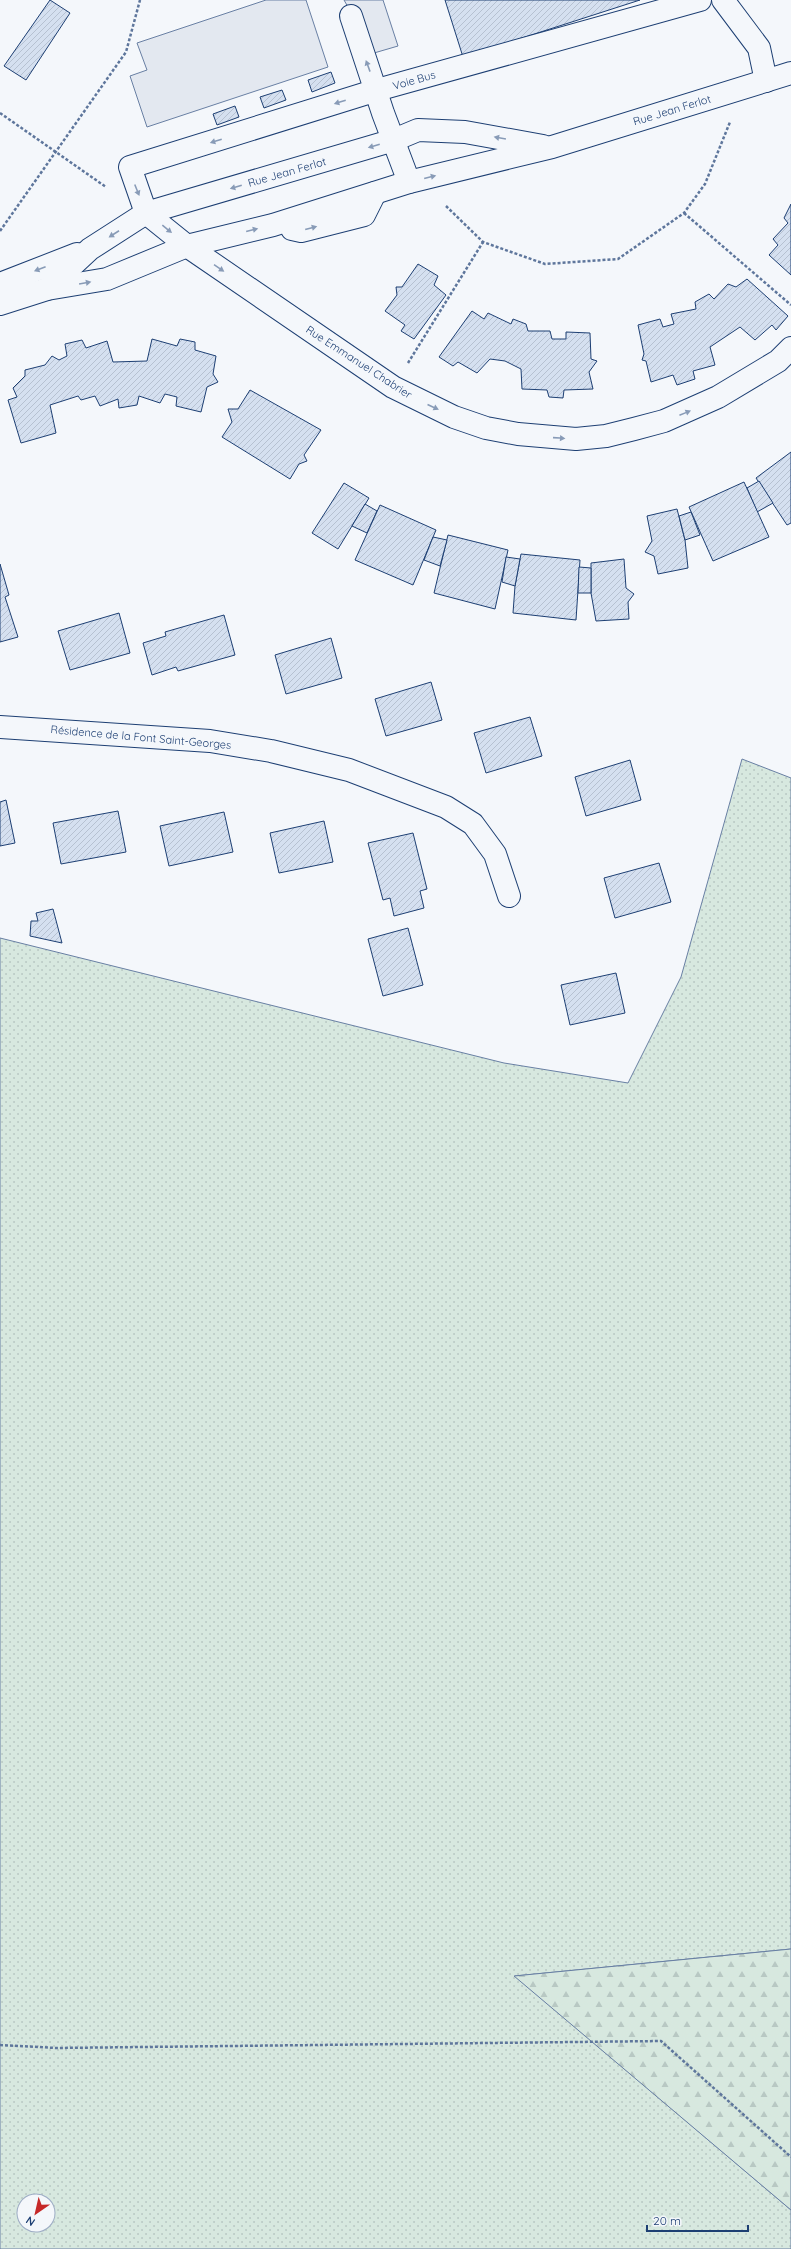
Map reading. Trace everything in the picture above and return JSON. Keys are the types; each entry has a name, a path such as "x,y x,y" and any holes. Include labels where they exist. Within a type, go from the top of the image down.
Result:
{"street":[{"name":"Voie Bus","path":"132,176 377,90 700,0"},
{"path":"723,0 759,48 766,81"},
{"path":"351,16 377,90 383,113 409,182"},
{"name":"Rue Jean Ferlot","path":"0,304 46,290 107,279 187,246 273,225 409,182 552,148 791,73"},
{"name":"Rue Jean Ferlot","path":"46,290 90,249 146,213 394,140 418,130 464,132 552,148"},
{"path":"132,176 146,213"},
{"name":"Rue Emmanuel Chabrier","path":"146,213 187,246 393,387 454,417 486,428 518,434 576,439 606,436 634,429 664,421 692,410 744,383 778,361 791,348"},
{"path":"0,284 90,249"},
{"name":"Résidence de la Font Saint-Georges","path":"0,727 210,741 271,751 349,770 446,807 473,824 495,854 509,896"}],"path":[{"path":"0,232 126,52 140,0"},
{"path":"446,206 483,242 545,264 618,259 684,214 705,184 730,122 725,94"},
{"path":"0,113 111,190 132,176"},
{"path":"684,214 791,305"},
{"path":"393,387 483,242"},
{"path":"0,2045 57,2048 661,2041 791,2157"}],"green space":[{"path":"742,759 791,778 791,1949 515,1976 791,2210 791,2249 0,2249 0,938 504,1063 628,1083 681,977"},
{"path":"791,1949 791,2210 514,1976"}],"shaded area":[{"path":"266,0 306,0 328,67 147,127 130,76 147,70 137,43"},
{"path":"344,0 383,0 398,46 374,53"}],"building":[{"path":"50,0 70,13 26,80 4,66"},
{"path":"445,0 640,0 463,57"},
{"path":"331,72 335,83 312,92 308,80"},
{"path":"282,90 286,100 264,108 260,97"},
{"path":"235,106 239,117 217,125 213,114"},
{"path":"791,204 791,275 769,255 778,245 773,239 788,223 784,218"},
{"path":"418,264 438,276 434,285 446,295 414,339 401,331 405,325 385,311 397,295 396,287 402,287"},
{"path":"747,279 788,316 776,330 772,325 755,340 740,327 710,347 715,365 693,371 695,379 677,385 673,375 651,382 646,361 642,360 644,354 638,325 660,319 663,327 674,324 671,314 696,309 695,302 709,294 714,299 728,284 736,287"},
{"path":"472,311 484,319 488,313 511,324 513,319 526,324 528,331 550,331 552,339 566,339 566,332 590,333 591,359 597,361 589,372 593,389 564,390 563,398 549,397 547,390 522,389 521,369 505,361 490,359 477,373 458,362 453,366 439,357"},
{"path":"152,339 177,346 180,339 195,342 195,350 216,356 213,374 218,382 207,387 201,412 176,406 177,397 165,394 160,403 139,396 137,405 119,408 118,399 100,406 95,396 81,400 78,396 50,405 56,433 21,443 8,400 17,397 13,388 25,376 25,370 45,365 52,356 59,360 67,356 65,344 82,340 86,348 107,341 113,362 147,361"},
{"path":"250,390 321,430 304,455 307,461 299,464 290,479 222,437 232,422 228,409 238,409"},
{"path":"791,452 791,523 787,525 756,478"},
{"path":"759,481 773,503 757,512 747,488"},
{"path":"744,482 769,537 713,561 689,507"},
{"path":"344,483 369,498 338,549 312,533"},
{"path":"365,504 377,511 367,533 352,526"},
{"path":"380,505 436,530 413,585 355,560"},
{"path":"677,509 685,540 688,568 658,574 654,556 645,552 652,541 647,516"},
{"path":"691,512 700,535 685,540 679,516"},
{"path":"448,535 508,550 495,609 434,593"},
{"path":"433,537 447,540 440,566 424,560"},
{"path":"521,554 580,560 576,620 513,613 515,586"},
{"path":"506,557 520,559 515,586 502,582"},
{"path":"624,559 626,588 634,594 628,602 629,619 596,621 591,593 591,563"},
{"path":"0,564 9,595 5,597 18,637 0,642"},
{"path":"579,567 591,568 591,593 578,593"},
{"path":"119,613 130,653 70,670 58,631"},
{"path":"224,615 235,655 178,671 176,667 152,675 143,643 166,636 165,632"},
{"path":"331,638 342,678 286,694 275,655"},
{"path":"431,682 442,720 386,736 375,699"},
{"path":"530,717 542,756 486,773 474,733"},
{"path":"630,760 641,800 586,816 575,777"},
{"path":"6,800 15,843 0,846 0,802"},
{"path":"118,811 126,852 61,864 53,823"},
{"path":"224,812 233,852 169,866 160,826"},
{"path":"324,821 333,862 279,873 270,833"},
{"path":"413,833 427,889 420,891 424,908 394,916 390,898 383,900 368,843"},
{"path":"659,863 671,902 615,918 604,878"},
{"path":"53,909 62,943 30,936 31,921 38,921 36,913"},
{"path":"408,928 423,985 383,996 368,939"},
{"path":"616,973 625,1013 570,1025 561,985"}]}
